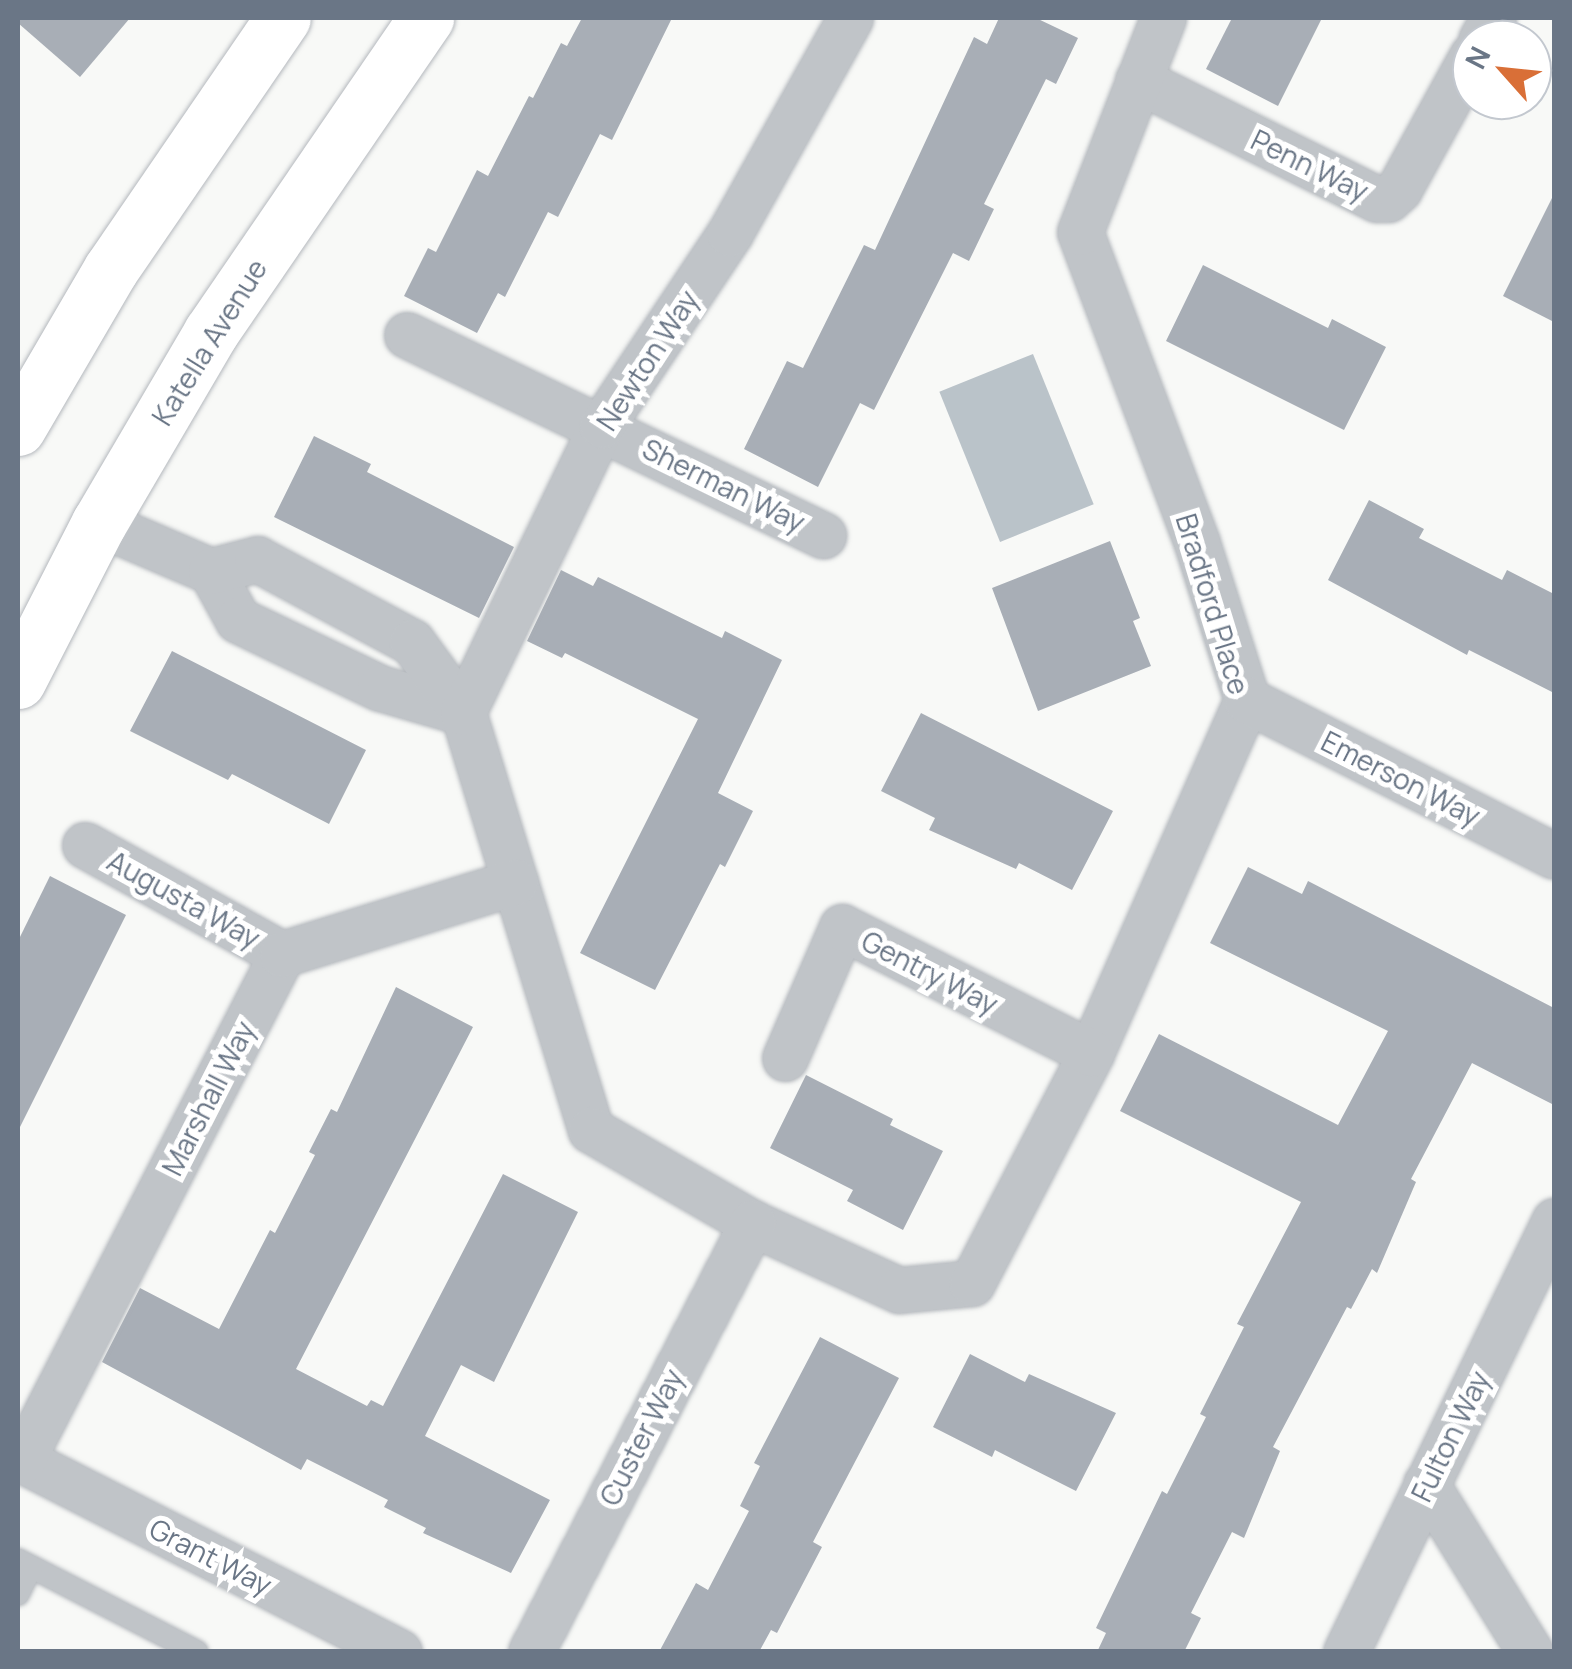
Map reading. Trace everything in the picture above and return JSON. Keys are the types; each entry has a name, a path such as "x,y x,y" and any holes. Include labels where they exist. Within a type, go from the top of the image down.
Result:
{"main road":[{"path":"18,428 111,269 283,18"},
{"name":"Katella Avenue","path":"18,681 99,523 211,332 426,18"}],"street":[{"name":"Newton Way","path":"463,712 602,425 730,234 850,18"},
{"name":"Bradford Place","path":"752,1223 899,1290 972,1282 1091,1053 1247,700 1197,543 1080,232 1138,80 1146,23"},
{"name":"Penn Way","path":"1138,80 1377,199 1388,199 1399,189 1452,92"},
{"name":"Sherman Way","path":"407,335 824,534"},
{"path":"99,523 211,571 238,620 380,688 463,712"},
{"path":"211,571 256,559 412,642 463,712 591,1130 752,1223"},
{"name":"Emerson Way","path":"1247,700 1554,856"},
{"name":"Augusta Way","path":"85,845 282,954"},
{"path":"282,954 515,882"},
{"name":"Gentry Way","path":"785,1058 842,927 1091,1053"},
{"name":"Marshall Way","path":"22,1460 282,954"},
{"name":"Fulton Way","path":"1346,1652 1554,1221"},
{"name":"Custer Way","path":"531,1652 752,1223"},
{"name":"Grant Way","path":"22,1460 399,1652"},
{"path":"1426,1484 1530,1652"}],"lane":[{"path":"18,1594 24,1563 197,1652"}],"shaded area":[{"path":"1033,354 1094,504 1000,542 939,392"}],"building":[{"path":"18,18 130,18 80,77 18,23"},
{"path":"582,18 672,18 612,140 600,134 558,217 548,212 505,297 498,293 477,333 404,296 428,248 436,252 477,170 488,176 529,96 533,98 561,43 567,46"},
{"path":"999,18 1036,18 1078,38 1056,84 1046,79 984,204 994,209 969,261 953,253 874,410 860,403 818,487 744,449 787,361 803,368 864,245 875,250 974,37 987,44"},
{"path":"1232,18 1322,18 1278,106 1206,69"},
{"path":"1554,194 1554,322 1503,296"},
{"path":"1203,265 1328,328 1332,319 1386,347 1344,430 1166,341"},
{"path":"314,436 371,464 367,472 514,547 479,618 274,517"},
{"path":"1369,500 1424,529 1419,538 1502,580 1507,570 1554,594 1554,693 1469,650 1467,655 1328,580"},
{"path":"1110,541 1140,618 1133,621 1151,666 1038,711 992,588"},
{"path":"561,570 593,586 598,577 722,638 725,631 782,660 718,793 753,811 725,867 720,864 655,990 580,953 698,719 565,653 562,658 527,641"},
{"path":"172,651 366,750 329,824 232,774 228,780 130,731"},
{"path":"921,713 1113,811 1072,890 1019,863 1016,869 929,830 935,818 881,791"},
{"path":"1248,867 1302,894 1308,881 1554,1008 1554,1105 1472,1063 1411,1179 1416,1182 1377,1273 1372,1269 1351,1309 1347,1307 1273,1447 1280,1451 1244,1538 1232,1532 1191,1613 1201,1618 1184,1652 1097,1652 1106,1633 1096,1628 1162,1491 1167,1494 1206,1417 1200,1414 1244,1327 1237,1324 1301,1202 1120,1111 1159,1034 1338,1125 1388,1031 1210,943"},
{"path":"50,876 126,915 18,1131 18,941"},
{"path":"396,987 473,1027 296,1369 367,1406 371,1400 383,1406 503,1174 578,1212 494,1382 461,1365 425,1436 550,1500 511,1573 423,1533 426,1528 384,1507 388,1500 307,1459 301,1470 102,1362 140,1288 219,1329 270,1230 275,1233 315,1155 309,1152 331,1109 337,1112"},
{"path":"806,1075 893,1119 890,1125 943,1151 903,1230 847,1201 853,1190 770,1148"},
{"path":"820,1337 899,1378 813,1542 822,1547 777,1633 771,1630 759,1652 659,1652 696,1583 708,1590 749,1511 740,1506 760,1466 754,1463"},
{"path":"970,1354 1025,1382 1029,1374 1116,1413 1076,1491 995,1450 992,1457 933,1427"}]}
